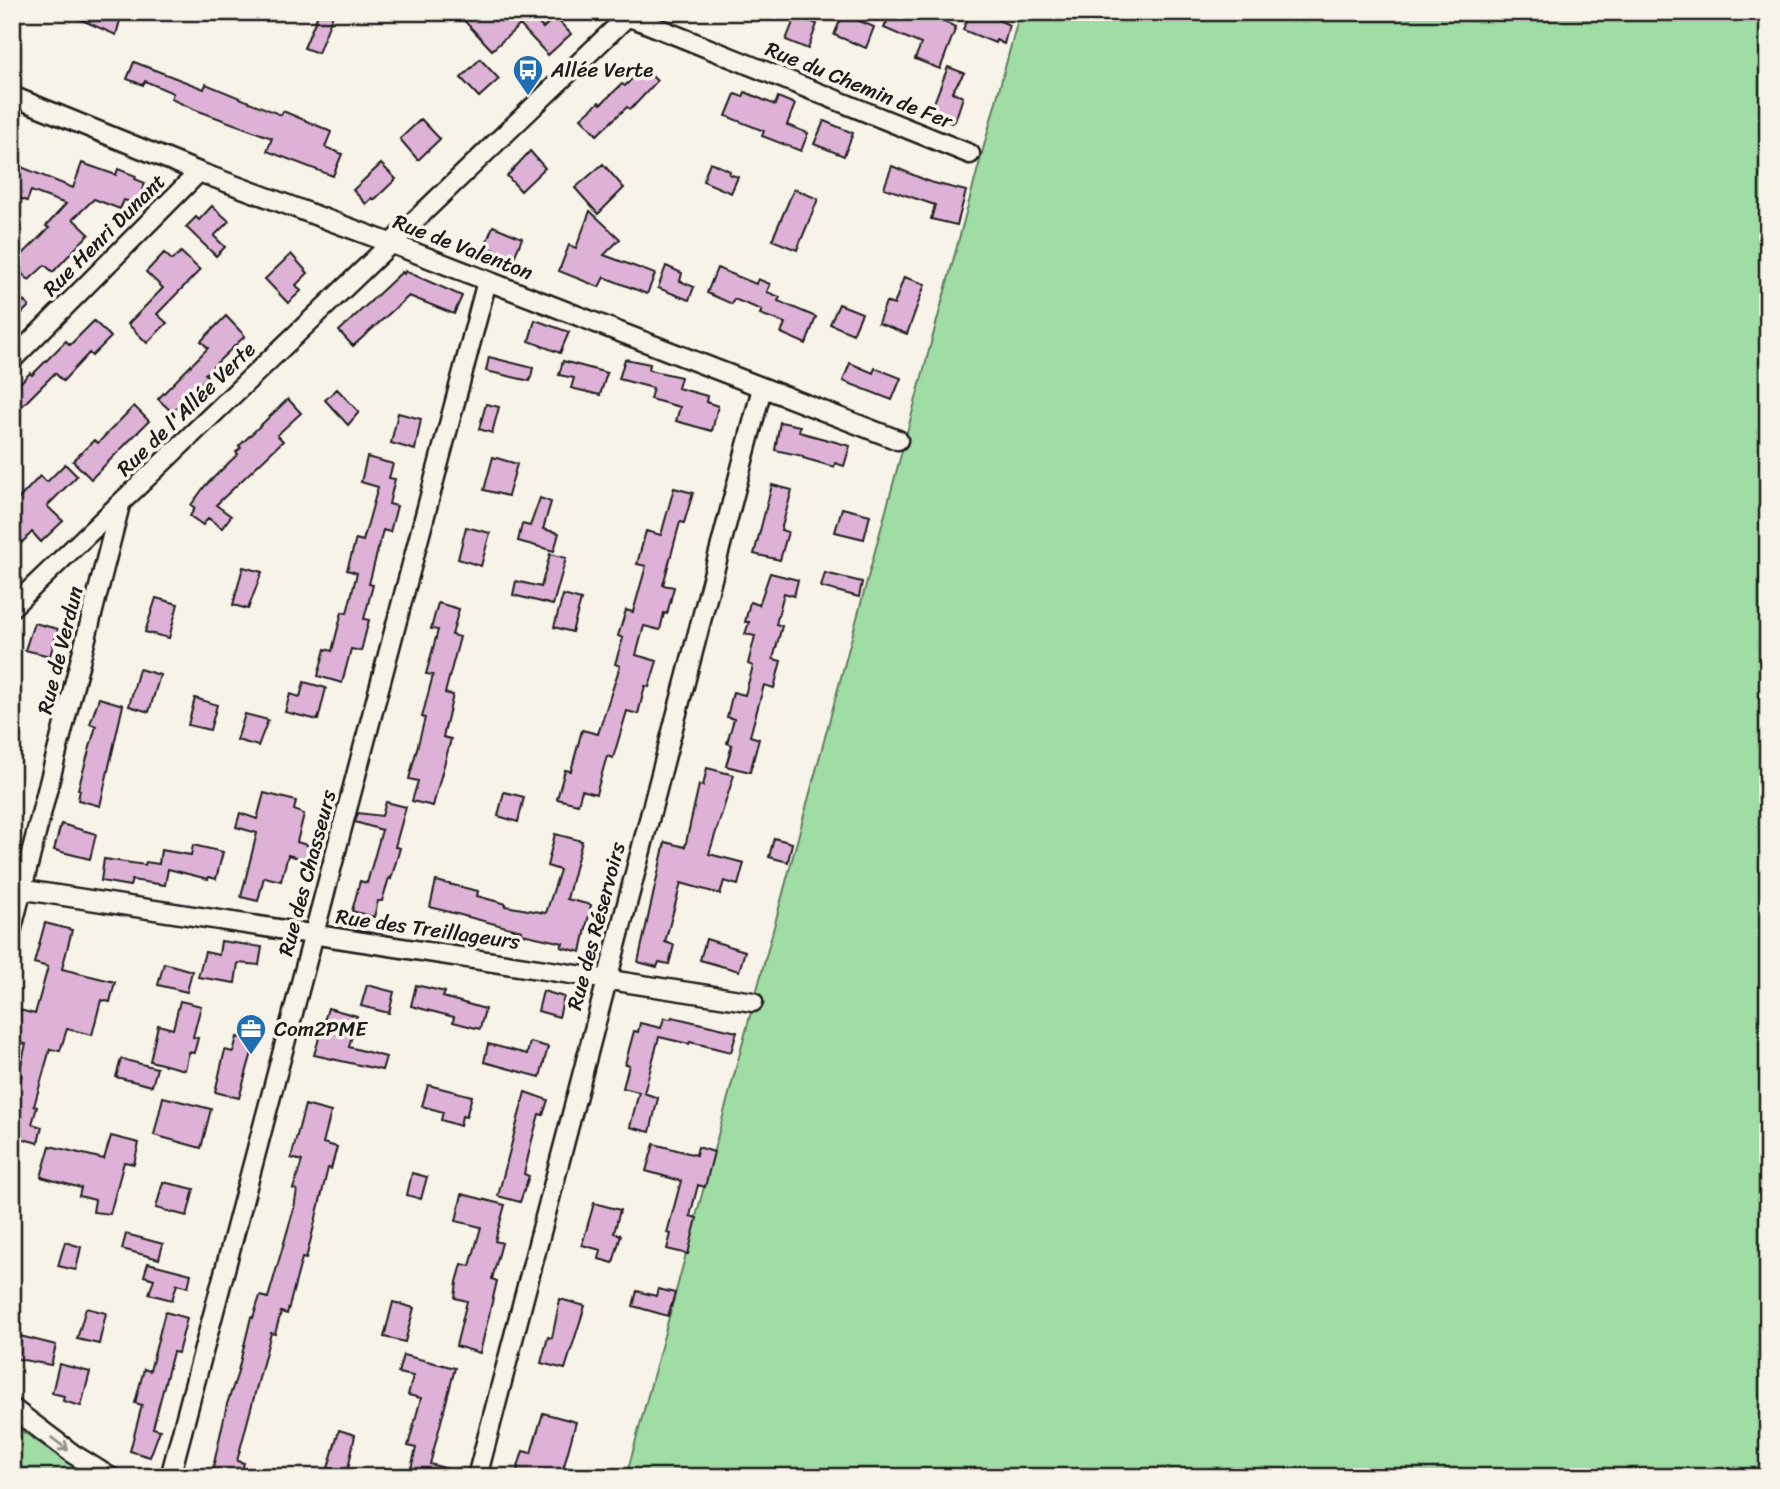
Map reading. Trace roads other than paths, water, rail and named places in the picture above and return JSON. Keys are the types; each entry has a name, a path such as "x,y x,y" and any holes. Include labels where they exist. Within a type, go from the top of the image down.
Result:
{"street":[{"name":"Rue du Chemin de Fer","path":"624,14 970,154"},
{"path":"390,243 624,14"},
{"name":"Rue de Valenton","path":"12,96 199,172 898,440"},
{"name":"Rue Henri Dunant","path":"12,360 199,172"},
{"name":"Rue de l'Allée Verte","path":"15,599 120,505 390,243"},
{"name":"Rue des Chasseurs","path":"170,1477 487,281"},
{"name":"Rue des Réservoirs","path":"477,1477 762,388"},
{"name":"Rue de Verdun","path":"12,928 17,889 120,505"},
{"name":"Rue des Treillageurs","path":"17,889 753,1002"},
{"path":"12,1408 73,1454 110,1477"}],"place":[{"name":"Allée Verte","path":"528,97"},
{"name":"Com2PME","path":"251,1056"}]}
